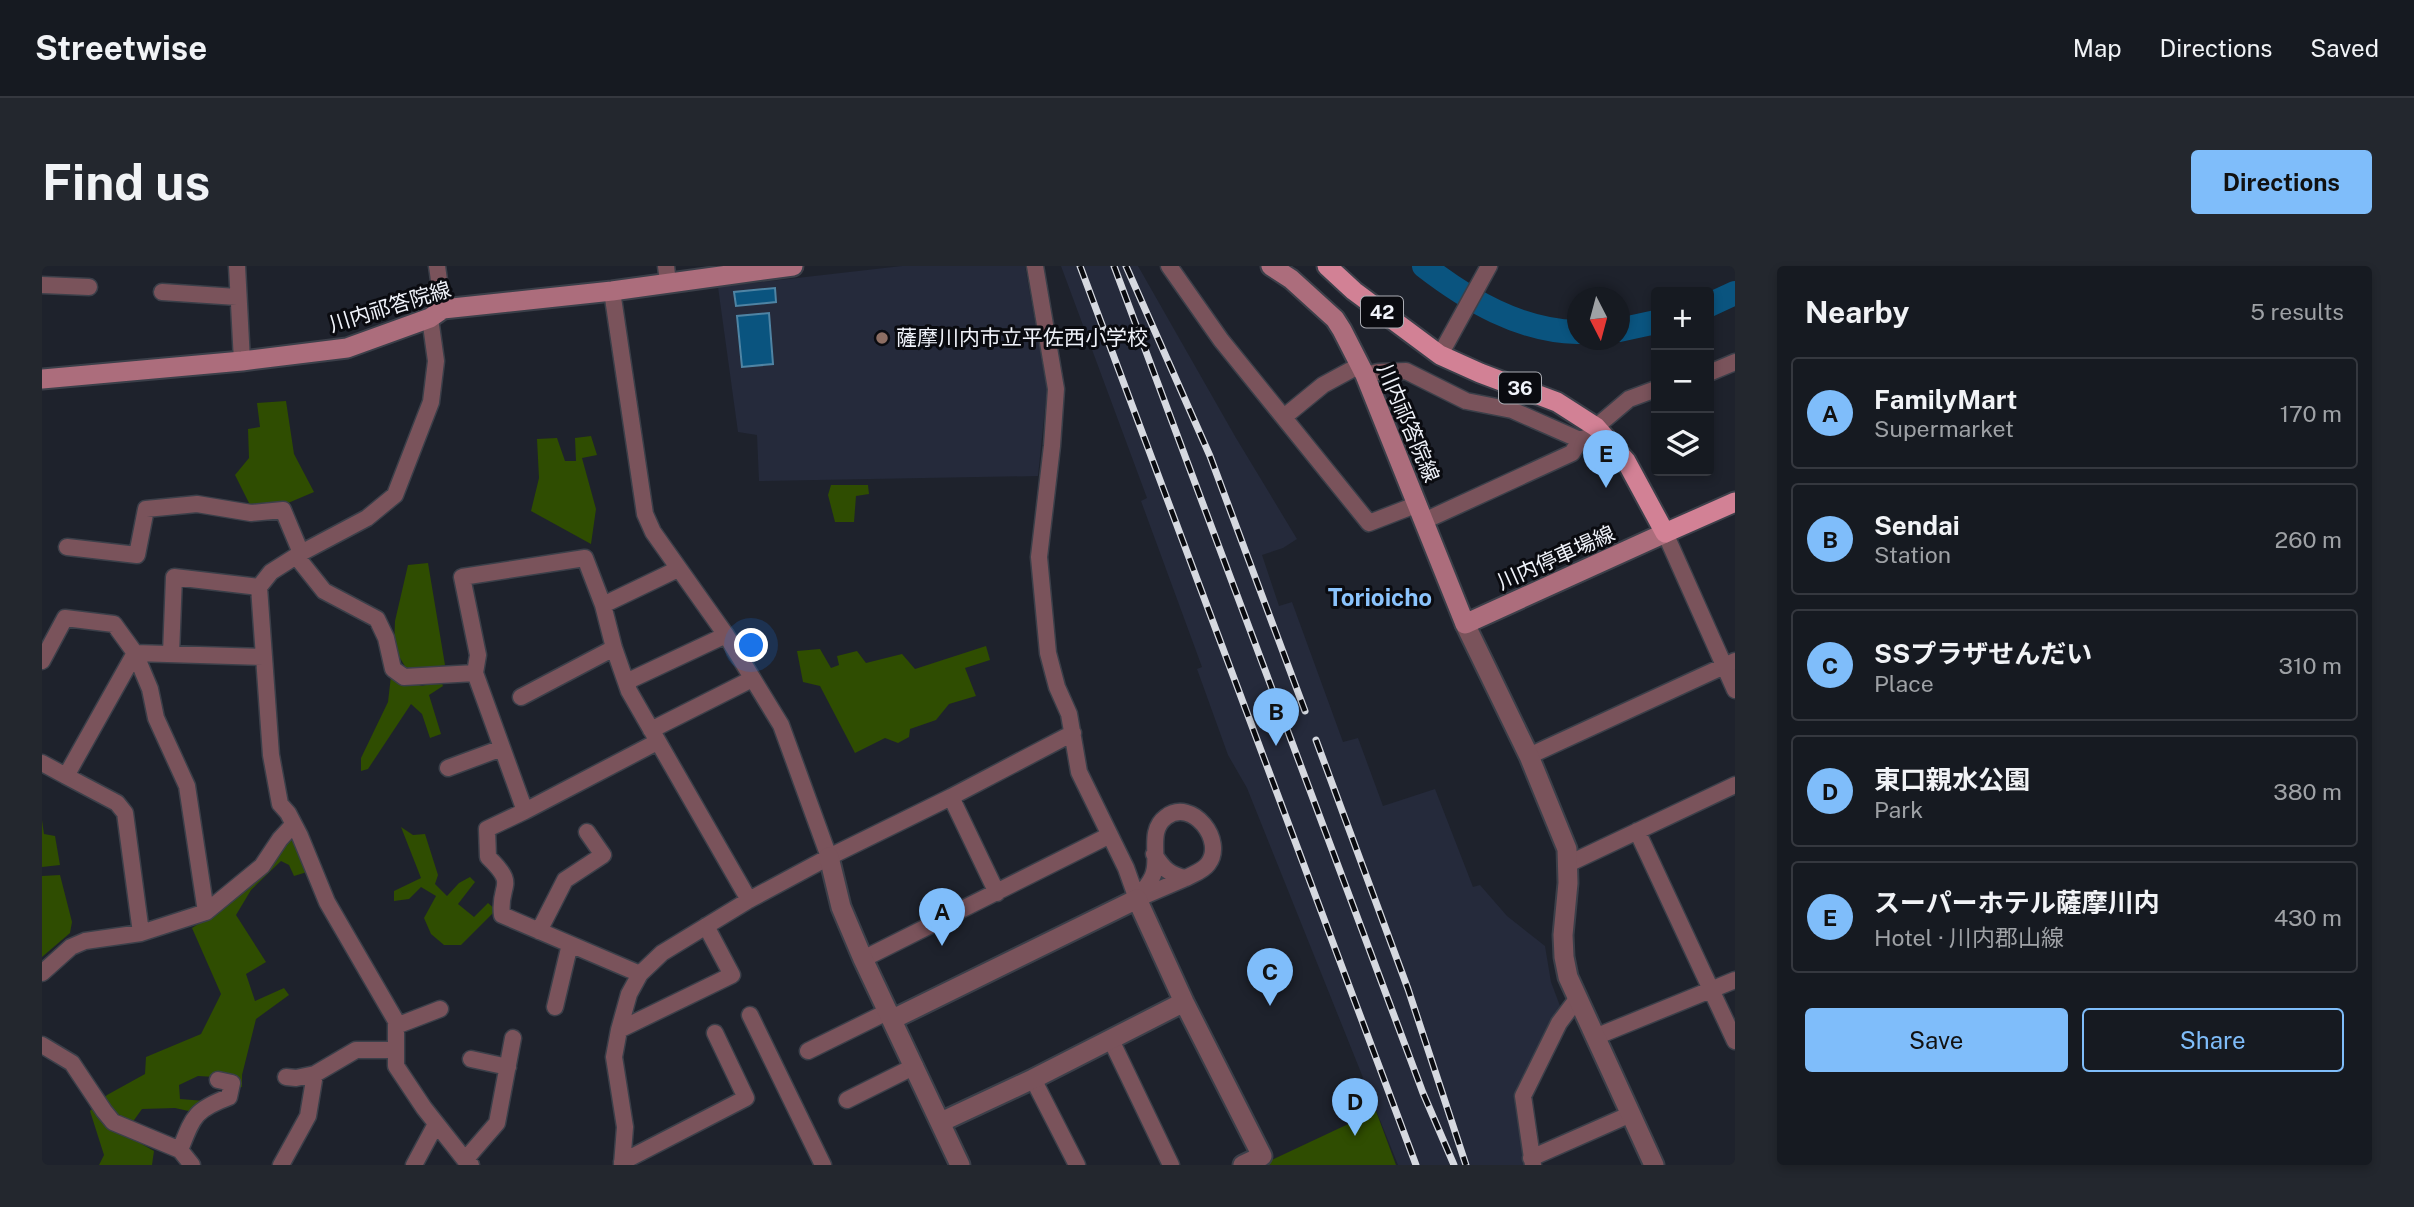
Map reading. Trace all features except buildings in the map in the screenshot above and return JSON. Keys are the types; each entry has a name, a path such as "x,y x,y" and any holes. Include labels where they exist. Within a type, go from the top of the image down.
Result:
{"main road":[{"name":"川内祁答院線","path":"42,379 242,361 347,348 436,314 612,291 667,274 792,266"},
{"name":"川内祁答院線","path":"1271,266 1291,279 1335,319 1362,370 1465,624"},
{"name":"42","path":"1328,266 1354,291 1440,355"},
{"name":"36","path":"1440,355 1557,402 1599,429 1626,461 1665,533"},
{"path":"1665,533 1735,502"},
{"name":"川内停車場線","path":"1465,624 1665,533"}],"street":[{"path":"237,266 242,361"},
{"path":"437,266 436,361 431,402 395,495 367,518 298,554 271,572 259,587 263,657 280,804 300,836 327,902 396,1021 396,1066 436,1124 468,1163 497,1123 513,1038"},
{"path":"1035,266 1056,389 1039,557 1048,653 1057,687 1069,714 1079,772 1126,868 1137,899 1184,1002 1262,1156 1243,1165"},
{"path":"1169,266 1221,340 1369,523 1421,512 1572,453 1580,440 1599,429 1629,399 1651,392"},
{"path":"1440,355 1489,267"},
{"path":"42,285 89,287"},
{"path":"612,291 645,514 653,532 726,635 781,725 829,857 841,907 960,1165"},
{"path":"162,292 237,297"},
{"path":"1714,371 1735,362"},
{"path":"1284,417 1323,385 1362,370 1406,371 1466,401 1512,410 1580,440"},
{"path":"67,547 137,555 146,509 197,504 251,513 283,510 298,554 324,591 377,620 386,638 393,669 404,677 475,673"},
{"path":"1665,533 1730,664 1735,690"},
{"path":"525,811 475,673 478,655 462,577 585,558 603,604 626,682 654,736 749,900"},
{"path":"603,604 678,569"},
{"path":"172,654 174,578 259,587"},
{"path":"42,660 65,618 114,624 135,653 150,689 156,718 187,786 205,912"},
{"path":"1465,624 1529,756 1563,838 1568,864 1564,957 1577,999 1654,1165"},
{"path":"626,682 726,635"},
{"path":"521,697 614,648"},
{"path":"135,653 263,657"},
{"path":"66,776 135,653"},
{"path":"1529,756 1730,664"},
{"path":"640,974 502,915 501,907 507,883 503,872 488,857 487,828 525,811 752,679"},
{"path":"622,1164 625,1127 614,1057 629,995 640,974 662,953 749,900 1073,733"},
{"path":"448,768 502,748"},
{"path":"42,763 117,803 125,813 141,933"},
{"path":"1568,864 1735,785"},
{"path":"951,797 998,893"},
{"path":"808,1051 1185,878 1208,864 1213,850 1210,834 1194,816 1179,811 1165,817 1158,827 1154,854 1155,870 1137,899"},
{"path":"42,973 71,947 85,941 141,933 205,912 262,866 293,825"},
{"path":"1637,831 1735,1041"},
{"path":"539,931 565,880 603,855 587,832"},
{"path":"863,959 1110,835"},
{"path":"1154,854 1169,873 1185,878"},
{"path":"619,1031 732,975 706,926"},
{"path":"555,1007 570,944"},
{"path":"1595,1037 1735,980"},
{"path":"1577,999 1559,1023 1523,1096 1532,1162 1631,1114"},
{"path":"941,1122 1034,1079 1184,1002"},
{"path":"396,1026 440,1009"},
{"path":"750,1015 823,1165"},
{"path":"622,1164 746,1098 715,1033"},
{"path":"1111,1040 1171,1165"},
{"path":"42,1045 72,1063 113,1122 180,1150 192,1165"},
{"path":"286,1077 315,1074 356,1050 396,1050"},
{"path":"471,1059 508,1067"},
{"path":"847,1100 915,1066"},
{"path":"281,1165 308,1116 315,1074"},
{"path":"1034,1079 1077,1165"},
{"path":"180,1150 193,1118 207,1105 229,1097 232,1083 218,1080"},
{"path":"414,1165 436,1124"}],"shaded area":[{"name":"薩摩川内市立平佐西小学校","path":"902,266 1025,266 1047,389 1038,476 759,481 757,435 738,432 718,287"},
{"path":"1061,266 1138,266 1297,539 1283,548 1262,555 1279,606 1292,602 1343,742 1358,738 1383,806 1435,789 1473,887 1480,885 1507,916 1545,946 1551,982 1560,1006 1517,1092 1527,1165 1398,1165 1247,788 1228,755 1197,669 1202,667 1141,501 1147,498"}],"green space":[{"path":"286,401 294,454 314,492 288,503 250,505 235,475 249,458 248,429 260,427 257,403"},
{"path":"591,436 597,455 582,458 596,509 591,544 531,511 539,478 537,439 557,438 565,461 576,461 575,438"},
{"path":"831,485 868,485 869,494 856,496 854,522 835,522 828,495"},
{"path":"428,563 445,665 417,671 406,668 394,648 395,621 408,565"},
{"path":"986,646 990,660 965,668 976,696 949,704 936,720 910,729 909,737 898,743 885,738 855,753 820,686 803,682 797,651 820,649 831,668 839,665 837,656 857,651 866,663 902,654 915,669"},
{"path":"391,676 422,686 441,681 443,686 429,695 441,734 430,738 422,714 411,704 368,769 361,771 361,758 388,702"},
{"path":"42,820 44,834 55,836 60,865 42,867"},
{"path":"401,827 413,835 425,834 438,875 435,884 447,896 459,883 470,877 475,882 458,904 474,917 488,903 496,910 461,945 444,945 431,934 424,918 436,896 421,887 409,899 394,901 394,891 421,878"},
{"path":"294,835 307,872 294,876 289,865 281,861 251,890 236,915 266,962 246,974 255,1001 284,988 289,995 256,1019 242,1075 242,1087 236,1088 233,1078 198,1076 179,1085 180,1099 205,1101 193,1112 175,1108 142,1109 124,1134 154,1151 152,1165 99,1165 104,1155 90,1111 107,1095 145,1074 146,1057 201,1034 221,994 192,928 247,886"},
{"path":"60,875 72,922 70,933 42,957 42,876"},
{"path":"1376,1111 1396,1165 1261,1165"}],"water":[{"path":"775,288 776,302 736,306 734,292"},
{"path":"769,313 773,364 742,367 737,316"}],"waterway":[{"path":"1424,266 1458,291 1515,320 1567,331"},
{"path":"1714,303 1735,293"},
{"path":"1630,328 1651,323"}],"railway":[{"path":"1080,266 1416,1165"},
{"path":"1114,266 1423,1093 1454,1165"},
{"path":"1126,266 1210,456 1305,711"},
{"path":"1316,740 1408,989 1466,1165"}],"place":[{"name":"薩摩川内市立平佐西小学校","path":"882,338"},
{"name":"スーパーホテル薩摩川内","path":"1606,488"},
{"name":"Sendai","path":"1276,746"},
{"name":"FamilyMart","path":"942,946"},
{"name":"SSプラザせんだい","path":"1270,1006"},
{"name":"東口親水公園","path":"1355,1136"}],"district":[{"name":"Torioicho","path":"1380,598"}]}
